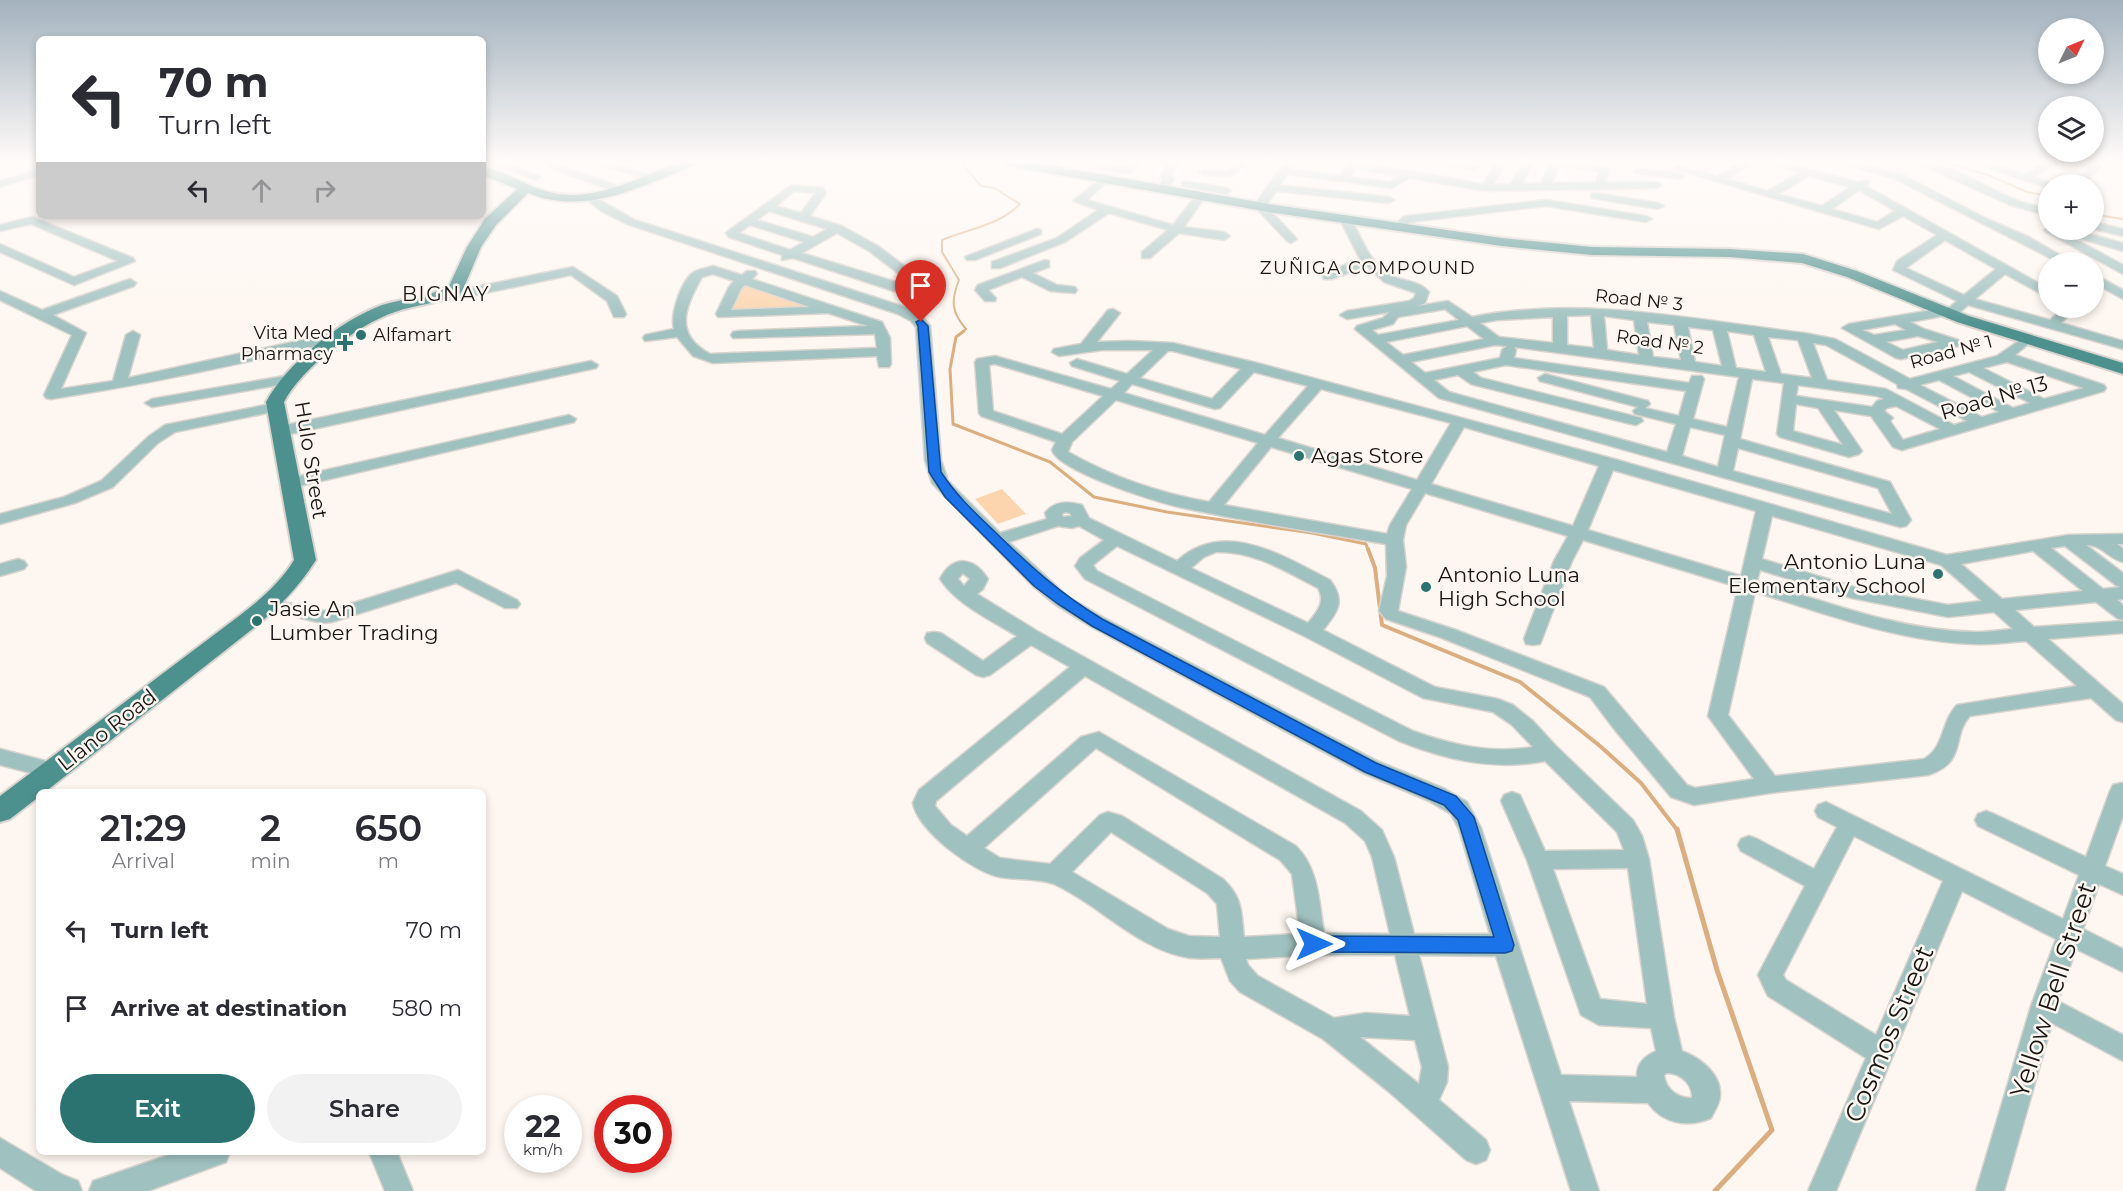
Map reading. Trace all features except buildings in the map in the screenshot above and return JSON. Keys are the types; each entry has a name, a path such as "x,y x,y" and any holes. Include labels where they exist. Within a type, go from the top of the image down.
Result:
{"main road":[{"path":"446,294 459,286 474,247 494,218"},
{"path":"1331,218 1402,224 1559,248 1792,257 1852,274 1944,311 2026,340 2123,369"},
{"name":"Hulo Street","path":"212,648 293,579 305,560 276,407 278,394 291,379 349,326 375,313 446,294"},
{"name":"Llano Road","path":"0,811 212,648"}],"street":[{"path":"623,218 903,311 921,322 935,472 949,494 1039,582 1080,613 1370,767 1450,801 1466,817 1585,1191"},
{"path":"753,218 732,235 891,285 913,278 884,254 838,228 808,218"},
{"path":"996,265 1061,240 1095,218"},
{"path":"1135,218 1176,228 1224,236"},
{"path":"1146,255 1176,228 1181,218"},
{"path":"1271,218 1291,239"},
{"path":"1402,224 1433,218"},
{"path":"1638,218 1646,219"},
{"path":"1850,218 1879,226 1892,218"},
{"path":"1917,218 2038,288"},
{"path":"1976,218 2047,252"},
{"path":"0,228 26,219 129,261 74,282 0,248"},
{"path":"749,220 812,241"},
{"path":"1346,220 1366,260 1388,279 1417,287 1423,292 1420,300 1412,304 1347,315"},
{"path":"723,314 735,287 743,279 838,228"},
{"path":"2104,228 2123,233"},
{"path":"971,257 1037,232"},
{"path":"1946,234 1898,268 1963,302 2123,345"},
{"path":"983,235 1046,264 982,288 981,290 990,298"},
{"path":"2071,240 2092,252"},
{"path":"2097,240 2123,247"},
{"path":"2104,258 2123,263"},
{"path":"2104,259 2123,270"},
{"path":"1328,276 1364,263 1366,260"},
{"path":"1897,320 1919,332 1953,343 1903,355 1849,327 1954,310 1961,307 1963,302 2004,268"},
{"path":"713,270 836,310 877,325 882,330 884,358 752,356 713,359 698,355 690,347 678,320 679,310 697,275 713,270"},
{"path":"446,294 461,294 573,271 612,299 619,314"},
{"path":"1024,273 1054,288 1071,290"},
{"path":"42,315 130,283"},
{"path":"2104,286 2123,295"},
{"path":"0,295 79,333 51,395 119,385 216,366 334,338"},
{"path":"1461,370 1476,381 1560,402 1640,412 1684,421 1780,456 1886,487 1903,520 1900,522 1444,395 1362,329 1388,321 1394,314 1446,305 1495,341"},
{"path":"723,314 836,310"},
{"path":"1086,346 1113,312"},
{"path":"1590,374 1595,353 1597,312"},
{"name":"Road № 3","path":"1376,340 1497,316 1517,332 1560,313 1597,312 1804,337 1830,342 1982,423"},
{"path":"1560,313 1560,348"},
{"path":"723,314 752,356"},
{"path":"1640,317 1647,360"},
{"path":"2051,327 2060,318"},
{"path":"1673,459 1695,388 1694,367 1680,322"},
{"path":"1719,327 1730,371"},
{"path":"738,335 882,330"},
{"path":"650,338 682,332"},
{"path":"1498,363 1517,332"},
{"name":"Road № 2","path":"1495,341 1517,332 1560,348 1875,391"},
{"path":"1759,332 1775,378"},
{"path":"1871,340 1919,332"},
{"path":"119,385 133,334"},
{"path":"1904,334 1932,349"},
{"path":"1804,337 1821,383"},
{"name":"Road № 1","path":"1875,391 2004,358 2026,340"},
{"path":"1400,360 1495,341"},
{"path":"1059,352 1086,346 1136,343 1165,346 1252,366 1608,462 1947,561 1973,581 1997,606 2123,715"},
{"path":"1165,346 1065,440 1060,454 1097,475 1179,502 1394,540"},
{"path":"1851,354 1875,391 1899,401 1954,431"},
{"path":"2004,358 2076,396"},
{"name":"Road № 13","path":"1876,412 1903,439 1954,431 2099,388 2004,358"},
{"path":"1065,440 986,413 982,362 995,360 1917,632 1976,638 2123,627"},
{"path":"1077,363 1215,405 1252,366"},
{"path":"1421,378 1498,363 1561,378 1640,412"},
{"path":"281,431 591,365"},
{"path":"1970,367 2044,405"},
{"path":"1561,378 1590,374 1695,388"},
{"path":"1725,473 1748,374"},
{"path":"1939,374 2013,414"},
{"path":"1549,424 1560,402 1561,378"},
{"path":"152,403 291,379"},
{"path":"1791,380 1784,432 1787,435 1849,452 1854,451 1824,406"},
{"path":"1213,508 1319,383"},
{"path":"1627,446 1651,383"},
{"path":"1788,399 1876,412 1882,404 1899,401"},
{"path":"419,402 429,418"},
{"path":"0,519 45,508 105,485 157,437 170,428 276,407"},
{"path":"291,483 569,419"},
{"path":"1460,421 1395,532 1394,540 1398,553 1397,569 1388,610 1392,615 1449,634 1597,692 1679,791 1686,795 1694,797 1770,784 1928,767 1940,762 1951,742 1959,713 1964,710 2095,690"},
{"path":"1773,487 1780,456"},
{"path":"1533,639 1563,561 1608,462"},
{"path":"1828,502 1836,471"},
{"path":"996,540 1057,521 1053,516 1055,510 1067,506 1079,510 1080,520 1116,539 1311,632 1430,693 1498,706 1516,716 1549,752 1625,826 1631,836 1638,860 1661,1017 1671,1060"},
{"path":"1766,508 1718,716 1770,784"},
{"path":"1116,539 1086,562 1084,566 1091,575 1406,736 1465,756 1510,759 1549,752"},
{"path":"2099,539 2123,557"},
{"path":"1947,561 2068,540 2123,539"},
{"path":"2068,540 2123,582"},
{"path":"2037,546 2123,614"},
{"path":"1179,569 1198,552 1206,549 1238,548 1266,556 1324,584 1332,596 1330,605 1311,632"},
{"path":"1754,562 1852,592 1948,611 2123,594"},
{"path":"0,570 18,565"},
{"path":"266,604 322,617 332,616 458,576 511,604"},
{"path":"965,595 1030,636 1365,826 1380,845 1436,1078 1432,1089 1420,1103"},
{"path":"934,638 983,670 1030,636"},
{"path":"1084,666 927,796 924,803 925,809 943,831 966,850 998,867 1055,874 1084,889 1160,937 1189,947 1234,948 1314,944 1505,945"},
{"path":"966,850 1088,742 1099,740 1288,853 1299,864 1304,874 1314,944"},
{"path":"0,757 54,771"},
{"path":"1512,801 1538,860 1590,1007 1599,1013 1661,1017"},
{"name":"Yellow Bell Street","path":"1990,1191 2044,1006 2069,933 2119,807"},
{"path":"1826,811 2123,961"},
{"path":"1986,820 2123,885"},
{"path":"1055,874 1108,821 1114,822 1221,891 1229,904 1234,962 1239,973 1249,984 1332,1031 1476,1150"},
{"path":"1850,824 1770,975 1777,988 1881,1053"},
{"path":"1749,845 1819,883"},
{"path":"1538,860 1638,860"},
{"name":"Cosmos Street","path":"1822,1191 1956,877"},
{"path":"2044,1006 2123,1049"},
{"path":"1332,1031 1340,1028 1368,1026 1425,1029"},
{"path":"1671,1060 1681,1063 1697,1074 1707,1089 1706,1104 1694,1112 1676,1109 1660,1098 1654,1090 1650,1072 1654,1065 1671,1060"},
{"path":"1551,1088 1654,1090"},
{"path":"0,1152 56,1187 68,1191"},
{"path":"103,1191 208,1155"},
{"path":"384,1155 399,1191"}],"shaded area":[{"path":"742,280 824,309 727,312"},
{"path":"1002,489 1026,514 998,524 975,499"}],"waterway":[{"path":"962,332 966,329 957,317 954,306 959,280 942,252 942,240 1002,218"},
{"path":"2114,218 2123,219"},
{"path":"964,331 956,337 950,369 953,424 1050,462 1094,497 1167,512 1312,533 1366,544 1368,550"},
{"path":"1368,549 1375,568 1382,625 1520,682 1600,746 1641,783 1677,830"},
{"path":"1677,830 1717,970 1772,1130 1715,1191"}],"place":[{"name":"Alfamart","path":"361,335"},
{"name":"Vita Med Pharmacy","path":"345,343"},
{"name":"Agas Store","path":"1299,456"},
{"name":"Antonio Luna Elementary School","path":"1938,574"},
{"name":"Antonio Luna High School","path":"1426,587"},
{"name":"Jasie An Lumber Trading","path":"257,621"}],"district":[{"name":"ZUÑIGA COMPOUND","path":"1368,268"},
{"name":"BIGNAY","path":"446,294"}],"route":[{"path":"921,322 935,472 949,494 1039,582 1080,613 1370,767 1450,801 1466,817 1505,945 1314,944"}]}
